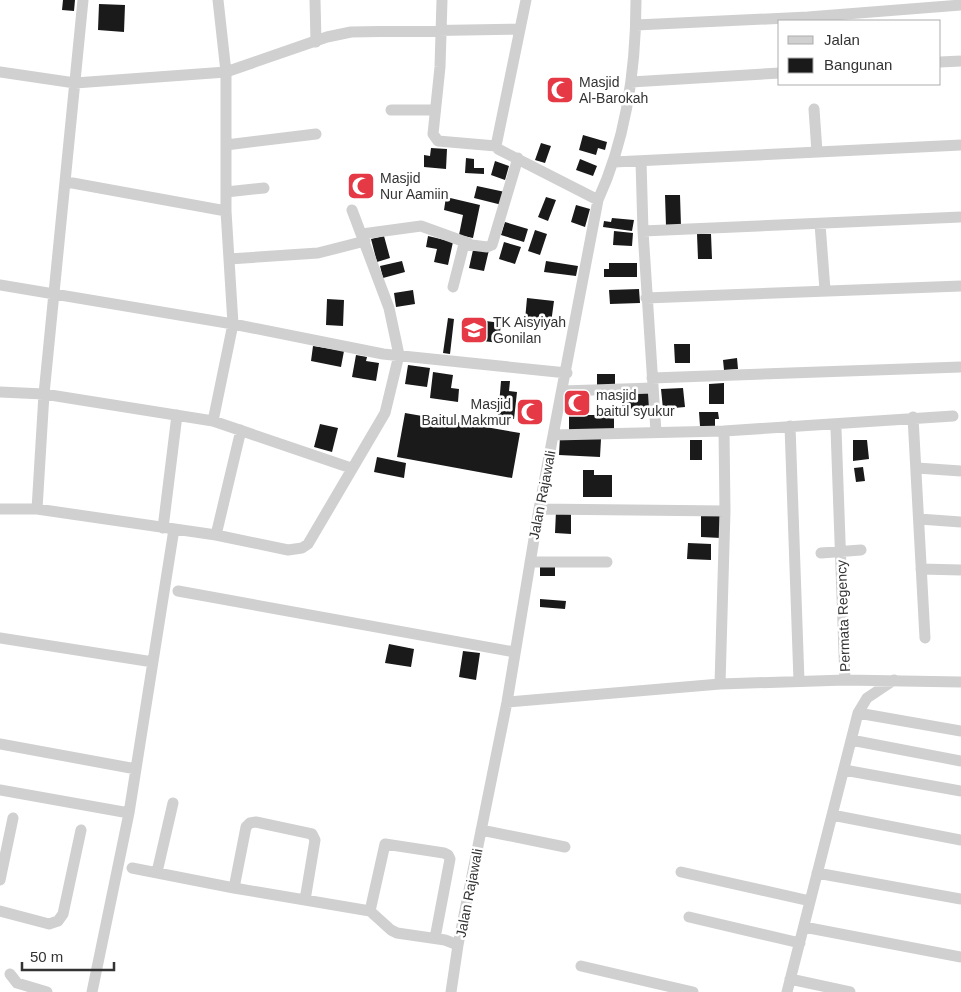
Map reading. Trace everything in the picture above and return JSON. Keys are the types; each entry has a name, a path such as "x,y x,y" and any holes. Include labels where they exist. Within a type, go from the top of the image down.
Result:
{"street":[{"path":"37,510 44,394 56,294 83,0"},
{"path":"213,421 233,324 226,211 226,72 218,0"},
{"path":"315,0 316,42"},
{"path":"442,0 440,67 433,134 438,141 496,146 498,149 598,200"},
{"path":"496,146 526,0"},
{"name":"Jalan Rajawali","path":"451,992 458,945 507,702 539,509 598,200 614,162 632,82 636,0"},
{"path":"636,26 808,17 961,5"},
{"path":"0,72 75,83 226,72 327,37 351,32 520,29"},
{"path":"941,62 961,61"},
{"path":"632,82 778,73"},
{"path":"814,109 817,152"},
{"path":"392,110 435,110"},
{"path":"226,145 316,134"},
{"path":"614,162 961,146"},
{"path":"229,259 318,253 363,237 421,226 468,243 486,247 492,245 518,158"},
{"path":"640,161 642,231 656,432"},
{"path":"67,182 226,211"},
{"path":"226,192 264,188"},
{"path":"0,509 37,510 169,528 216,535 288,550 302,548 308,544 385,413 399,355 389,308 352,210"},
{"path":"642,231 961,217"},
{"path":"820,224 825,290"},
{"path":"453,287 462,246 468,243"},
{"path":"0,286 233,324 399,355 566,373"},
{"path":"646,298 739,296 825,290 961,286"},
{"path":"563,391 653,383 961,367"},
{"path":"0,392 44,394 213,421 351,468"},
{"path":"92,992 129,813 153,662 169,528 177,415"},
{"path":"554,435 724,431 913,417 953,416"},
{"path":"913,417 925,638"},
{"path":"790,426 799,681"},
{"name":"Permata Regency","path":"836,429 841,552 850,680 862,691 860,708"},
{"path":"216,535 241,430"},
{"path":"720,684 725,511 724,431"},
{"path":"917,468 961,471"},
{"path":"539,509 725,511"},
{"path":"919,518 961,522"},
{"name":"Permata Regency","path":"820,553 861,550"},
{"path":"530,562 607,562"},
{"path":"921,569 961,570"},
{"path":"178,592 514,652"},
{"path":"0,638 153,662"},
{"path":"507,702 720,684 850,680 961,682"},
{"path":"787,992 860,708 877,689 894,680"},
{"path":"860,708 961,731"},
{"path":"851,740 961,761"},
{"path":"0,744 136,769"},
{"path":"844,770 961,791"},
{"path":"0,790 129,813"},
{"path":"157,872 173,803"},
{"path":"832,815 961,840"},
{"path":"0,880 13,818"},
{"path":"234,888 246,828 250,823 256,822 312,834 315,840 304,900"},
{"path":"0,912 49,924 58,922 63,914 82,830"},
{"path":"481,830 565,846"},
{"path":"370,911 385,844 444,853 448,855 450,860 436,938"},
{"path":"132,868 234,888 370,911 391,930 436,938 458,945"},
{"path":"681,872 810,901"},
{"path":"817,873 961,899"},
{"path":"689,917 800,942"},
{"path":"804,927 961,957"},
{"path":"581,966 693,992"},
{"path":"10,974 17,983 47,992"},
{"path":"790,979 850,992"}],"building":[{"path":"63,0 75,0 74,11 62,10"},
{"path":"99,4 125,5 124,32 98,30"},
{"path":"583,135 607,142 605,150 598,148 596,155 579,150"},
{"path":"541,143 551,146 545,163 535,160"},
{"path":"431,148 447,149 446,169 424,167 424,155 430,156"},
{"path":"466,158 474,159 474,168 484,168 484,174 465,173"},
{"path":"580,159 597,166 593,176 576,170"},
{"path":"495,161 509,166 505,180 491,175"},
{"path":"477,186 505,192 502,205 474,198"},
{"path":"665,195 680,195 681,226 666,226"},
{"path":"446,197 480,205 473,238 459,235 463,215 444,210"},
{"path":"546,197 556,200 548,221 538,217"},
{"path":"576,205 590,209 585,227 571,222"},
{"path":"612,218 634,220 632,231 603,227 604,221 611,222"},
{"path":"505,222 528,229 524,242 501,235"},
{"path":"535,230 547,234 540,255 528,251"},
{"path":"614,231 633,233 632,246 613,245"},
{"path":"697,234 711,234 712,259 698,259"},
{"path":"384,236 390,258 377,262 371,239"},
{"path":"428,236 453,242 448,265 434,262 437,249 426,247"},
{"path":"504,242 521,247 515,264 499,259"},
{"path":"473,250 489,250 484,271 469,268"},
{"path":"402,261 405,272 383,278 380,266"},
{"path":"546,261 578,266 576,276 544,272"},
{"path":"609,263 637,263 637,277 604,277 604,269 609,269"},
{"path":"639,289 640,303 610,304 609,290"},
{"path":"413,290 415,304 396,307 394,293"},
{"path":"527,298 554,301 551,323 525,320"},
{"path":"327,299 344,300 343,326 326,325"},
{"path":"448,318 454,319 450,354 443,353"},
{"path":"463,318 501,323 499,343 483,341 483,337 461,334"},
{"path":"674,344 690,344 690,363 675,363"},
{"path":"313,346 344,351 341,367 311,361"},
{"path":"356,355 367,357 366,361 379,363 376,381 352,377"},
{"path":"737,358 738,369 724,370 723,360"},
{"path":"408,365 430,368 427,387 405,384"},
{"path":"433,372 453,375 451,388 459,389 458,402 430,398"},
{"path":"597,374 615,374 615,389 597,389"},
{"path":"501,381 510,381 509,391 517,392 514,419 498,417"},
{"path":"724,383 724,404 709,404 709,384"},
{"path":"683,388 685,407 663,409 661,389"},
{"path":"649,390 649,408 622,409 622,391"},
{"name":"masjid baitul syukur","path":"584,392 585,413 571,413 569,393"},
{"path":"699,412 718,412 719,419 715,419 715,426 700,426"},
{"path":"405,413 520,433 512,478 397,457"},
{"path":"569,415 614,415 614,432 569,432"},
{"path":"320,424 338,428 332,452 314,447"},
{"path":"560,437 601,439 600,457 559,455"},
{"path":"690,440 702,440 702,460 690,460"},
{"path":"853,440 867,440 869,459 853,461"},
{"path":"377,457 406,463 404,478 374,472"},
{"path":"863,467 865,481 856,482 854,468"},
{"path":"583,470 594,470 594,475 612,475 612,497 583,497"},
{"path":"556,511 571,511 571,534 555,533"},
{"path":"701,515 722,515 721,538 701,537"},
{"path":"688,543 711,544 711,560 687,559"},
{"path":"540,565 555,566 555,576 540,576"},
{"path":"540,599 566,601 565,609 540,607"},
{"path":"389,644 414,649 411,667 385,663"},
{"path":"463,651 480,653 476,680 459,677"}],"place":[{"name":"Masjid Al-Barokah","path":"560,90"},
{"name":"Masjid Nur Aamiin","path":"361,186"},
{"name":"TK Aisyiyah Gonilan","path":"474,330"},
{"name":"masjid baitul syukur","path":"577,403"},
{"name":"Masjid Baitul Makmur","path":"530,412"}]}
